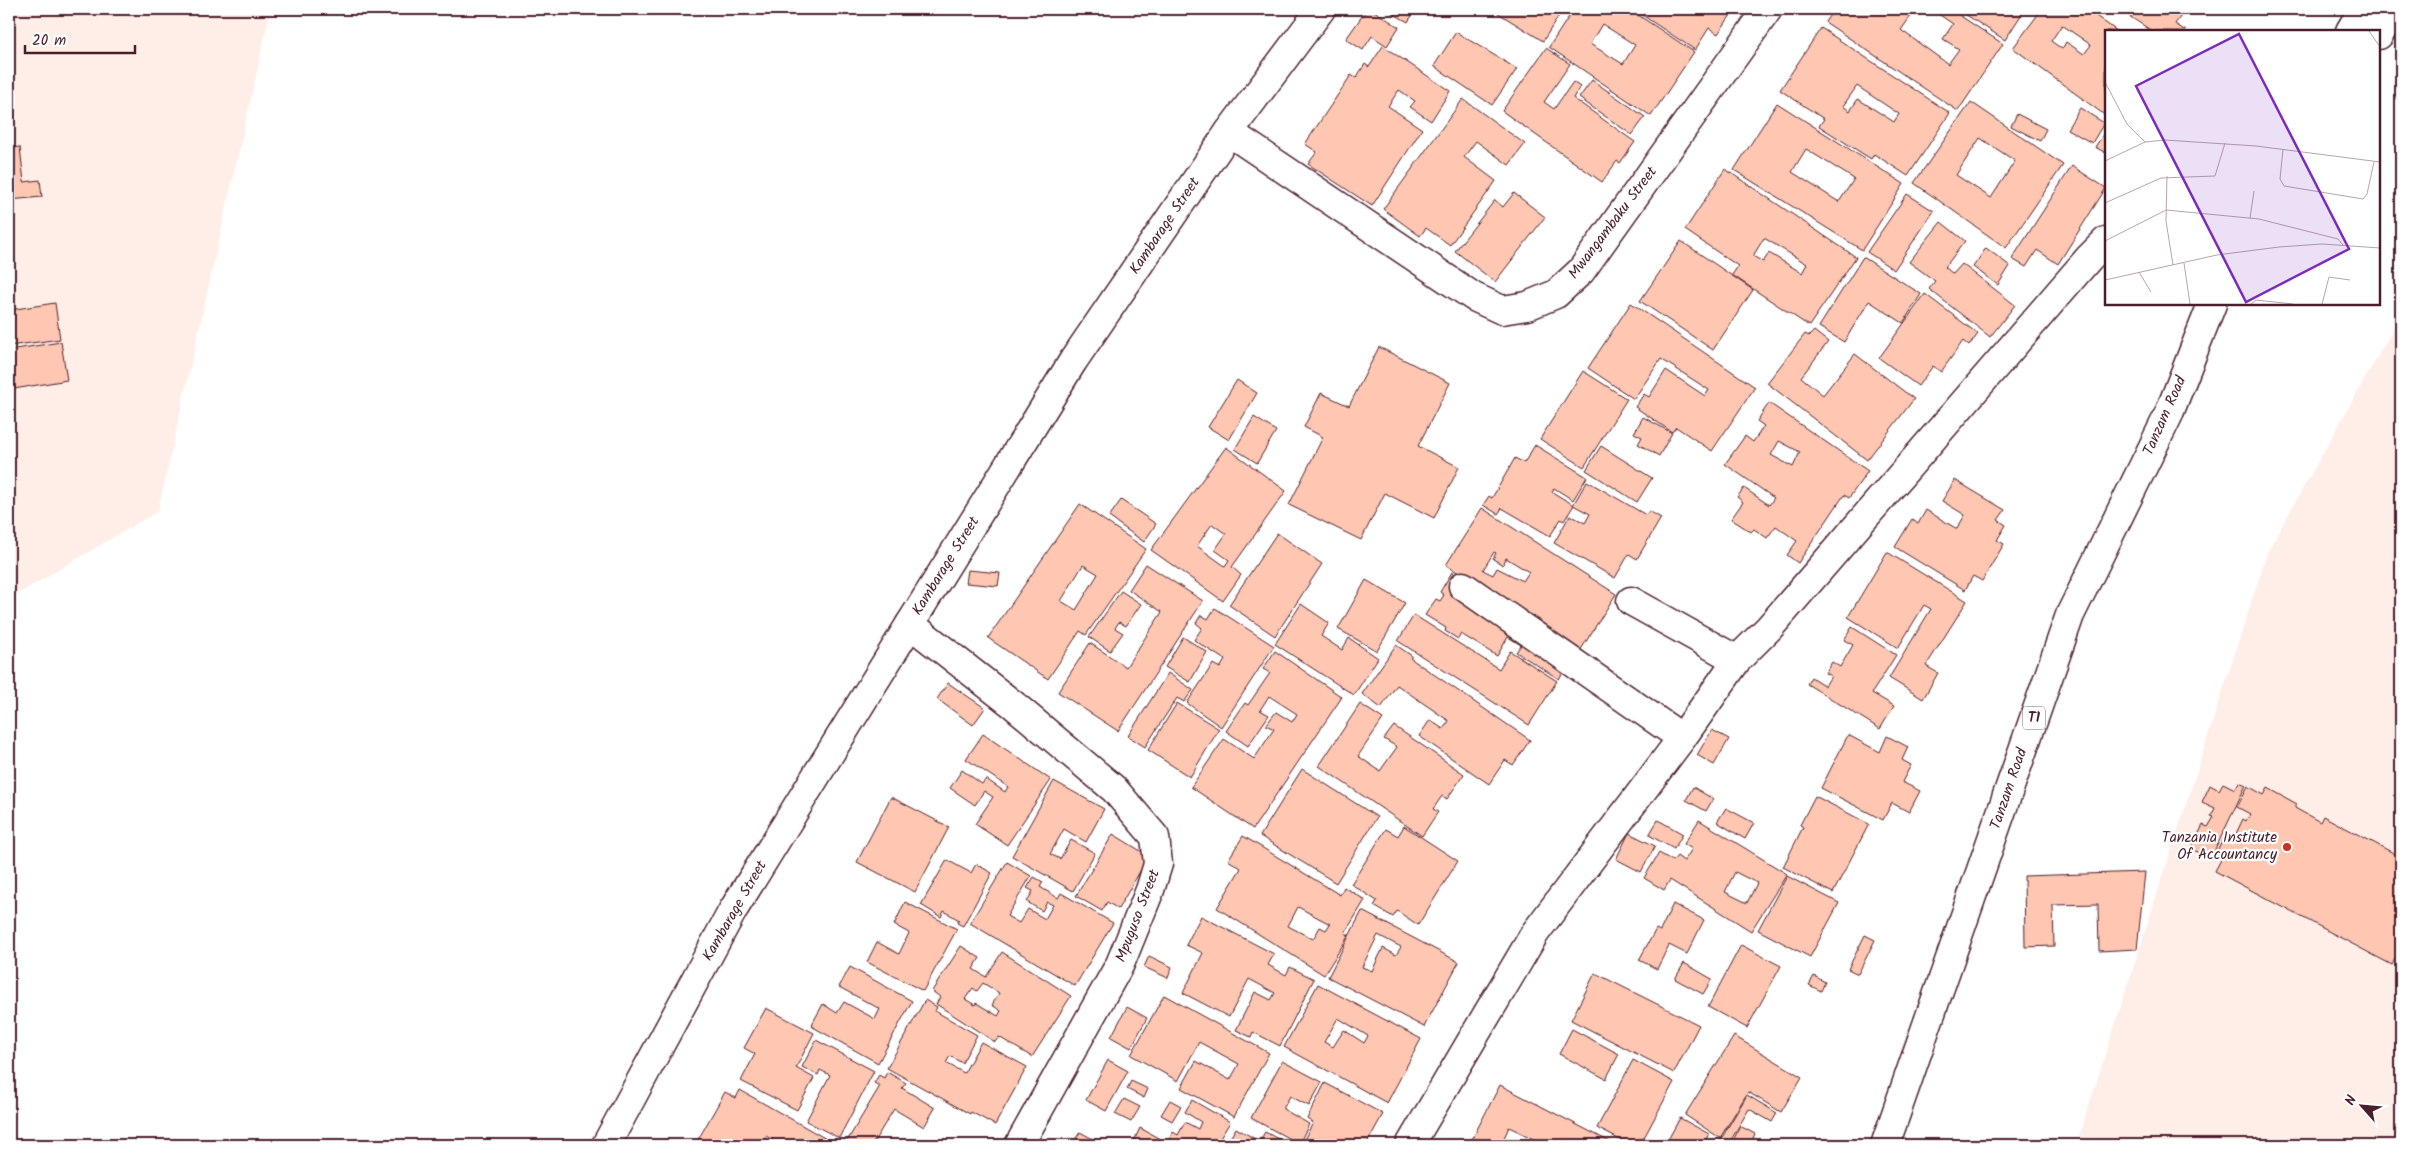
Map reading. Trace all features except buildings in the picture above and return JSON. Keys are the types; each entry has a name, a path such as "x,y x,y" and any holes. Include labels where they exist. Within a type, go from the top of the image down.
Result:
{"main road":[{"name":"Kambarage Street","path":"606,1145 733,910 1073,361 1229,132 1321,9"},
{"name":"Mwangambaku Street","path":"1229,132 1474,297 1502,310 1527,306 1556,294 1580,271 1768,9"},
{"path":"2351,30 2363,9"},
{"path":"2380,33 2395,9"},
{"path":"1410,1145 1535,933 1682,738 1737,660 1769,628 2089,258 2105,242"},
{"name":"Tanzam Road","path":"1885,1145 2070,615 2168,416 2212,305"},
{"path":"1463,586 1682,738"},
{"path":"1631,602 1737,660"},
{"name":"Mpuguso Street","path":"910,624 1015,706 1114,789 1155,837 1158,864 1150,890 1120,964 1019,1145"}],"shaded area":[{"path":"9,9 271,9 158,511 9,599"},
{"name":"Tanzania Institute Of Accountancy","path":"2401,315 2401,1145 2076,1145 2268,550"}],"place":[{"name":"Tanzania Institute Of Accountancy","path":"2287,847"}]}
